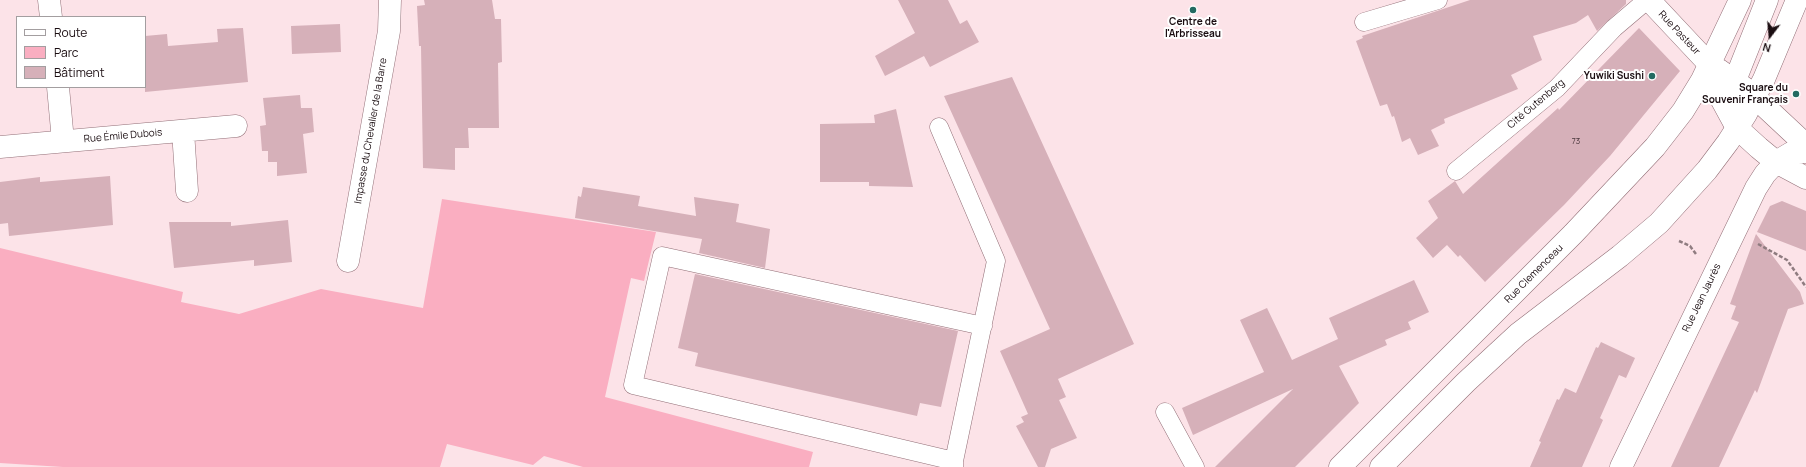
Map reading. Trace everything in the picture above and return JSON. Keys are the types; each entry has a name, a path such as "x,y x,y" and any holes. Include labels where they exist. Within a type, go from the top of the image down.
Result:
{"street":[{"path":"49,0 51,16"},
{"name":"Impasse du Chevalier de la Barre","path":"348,261 389,31 390,0"},
{"name":"Rue Pasteur","path":"1648,0 1710,65"},
{"name":"Rue Clemenceau","path":"1340,467 1573,234 1650,152 1683,111 1710,65 1740,0"},
{"path":"1737,128 1730,96 1734,80 1767,0"},
{"path":"1381,467 1466,382 1518,334 1635,244 1659,223 1707,170 1737,128 1755,97 1797,0"},
{"path":"1710,65 1734,80 1755,97 1806,145"},
{"path":"1710,65 1718,93 1737,128 1758,148 1776,162 1806,178"},
{"path":"58,88 63,141"},
{"name":"Rue Émile Dubois","path":"0,147 236,126"},
{"path":"183,131 187,191"},
{"name":"Rue Jean Jaurès","path":"1621,467 1760,180 1776,162 1791,153 1806,152"}],"lane":[{"path":"1364,22 1438,0"},
{"name":"Cité Gutenberg","path":"1456,171 1557,88 1614,28 1648,0"},
{"path":"939,127 996,261 983,326 954,464 633,385 662,256 983,326"},
{"path":"1165,412 1196,467"}],"path":[{"path":"1735,230 1787,260 1806,287"},
{"path":"1635,244 1661,241 1680,241 1690,246 1697,255 1698,261"}],"green space":[{"path":"442,199 656,232 644,281 631,278 605,397 813,452 809,467 583,467 544,456 533,465 447,444 440,467 63,467 0,463 0,248 183,292 181,302 239,314 321,289 423,308"}],"building":[{"path":"424,0 492,0 495,19 501,19 502,62 498,63 499,128 468,128 469,148 455,148 455,170 423,168 421,46 419,46 417,6 425,5"},
{"path":"898,0 948,0 960,24 967,20 979,42 930,67 924,56 885,76 875,56 915,33"},
{"path":"1470,0 1626,0 1626,4 1597,31 1588,15 1576,23 1533,36 1542,60 1511,75 1518,89 1444,119 1445,123 1431,130 1439,146 1418,155 1410,138 1402,142 1394,116 1392,117 1387,104 1380,106 1356,41 1363,38 1362,36"},
{"path":"340,24 341,52 292,54 291,26"},
{"path":"243,28 248,82 145,92 146,36 167,34 168,46 218,42 217,29"},
{"path":"1639,28 1680,71 1610,156 1564,205 1485,282 1460,255 1458,257 1447,245 1433,258 1416,238 1438,218 1428,201 1455,181 1463,194 1558,108 1559,110"},
{"path":"1012,77 1134,344 1058,379 1066,397 1059,400 1077,438 1051,449 1045,467 1038,467 1016,426 1024,422 1021,417 1028,414 1000,351 1050,329 944,96"},
{"path":"300,95 301,108 312,108 314,132 303,134 307,173 277,176 277,162 268,162 268,151 262,151 260,126 266,125 263,98"},
{"path":"896,109 913,187 869,186 869,182 820,182 820,124 875,123 874,115"},
{"path":"110,176 113,225 9,236 8,223 0,224 0,182 40,177 40,182"},
{"path":"583,187 640,196 638,206 696,216 694,197 739,204 736,222 770,229 765,268 699,253 702,239 575,218 578,196 581,197"},
{"path":"1782,201 1806,211 1806,251 1757,232 1770,206"},
{"path":"288,220 292,262 254,266 254,260 174,268 169,222 231,222 231,226"},
{"path":"1756,234 1800,292 1804,304 1788,309 1757,393 1755,390 1719,467 1671,467 1739,322 1731,319 1736,306 1730,304"},
{"path":"695,274 958,331 941,407 920,403 917,416 695,366 698,353 678,348"},
{"path":"1414,280 1429,312 1408,322 1411,329 1385,340 1387,345 1339,366 1359,403 1295,467 1215,467 1293,389 1193,435 1182,408 1264,372 1240,320 1267,308 1292,360 1338,339 1329,318"},
{"path":"1601,342 1635,358 1626,378 1619,375 1600,418 1603,420 1582,467 1530,467 1541,442 1539,441 1557,399 1559,400 1565,388 1576,393 1596,347 1598,348"}],"place":[{"name":"Centre de l'Arbrisseau","path":"1193,10"},
{"name":"Yuwiki Sushi","path":"1652,76"},
{"name":"Square du Souvenir Français","path":"1796,94"}]}
